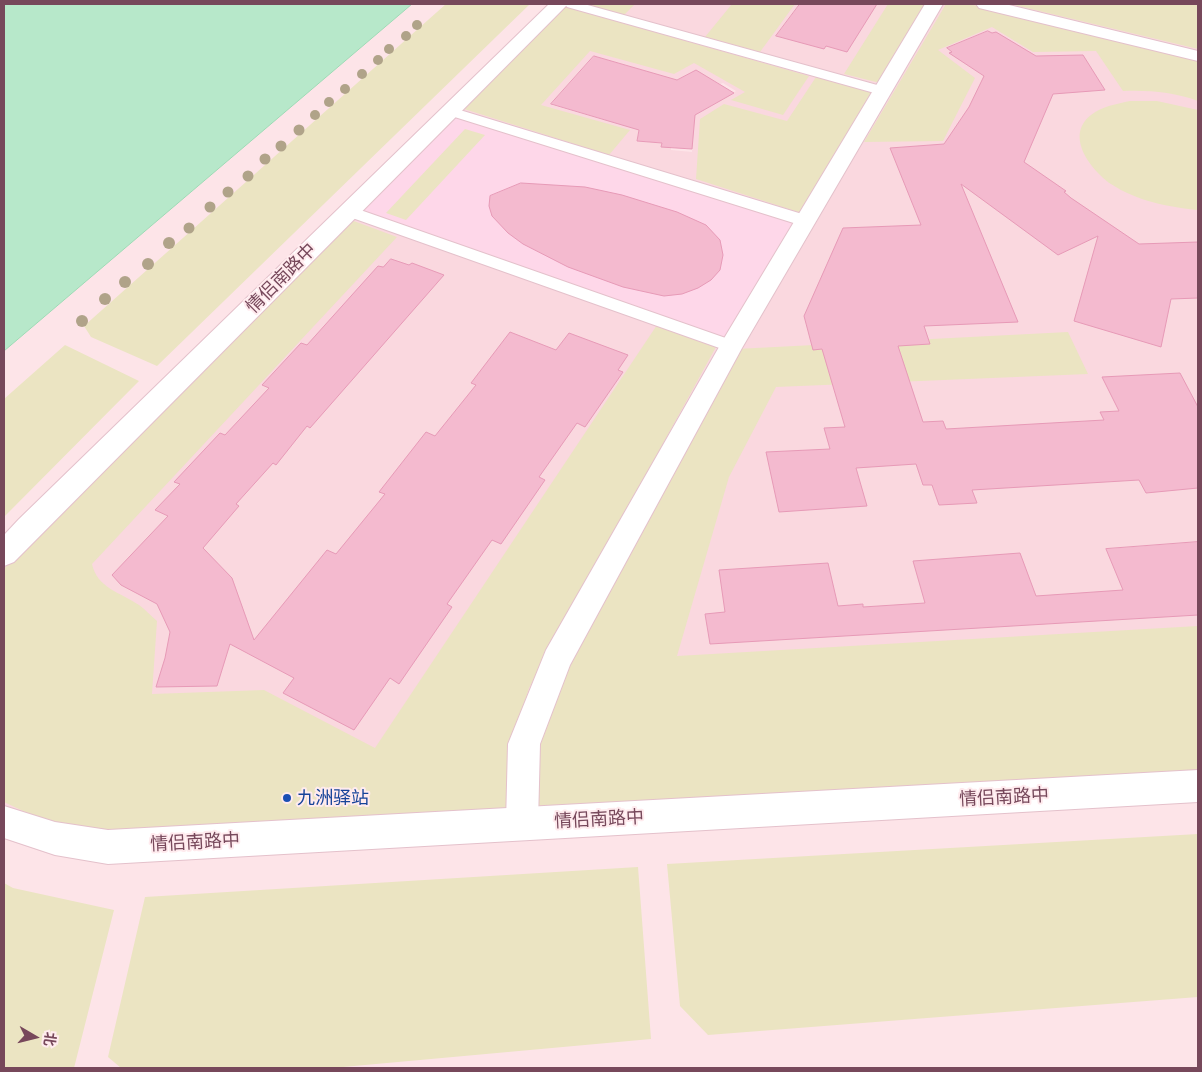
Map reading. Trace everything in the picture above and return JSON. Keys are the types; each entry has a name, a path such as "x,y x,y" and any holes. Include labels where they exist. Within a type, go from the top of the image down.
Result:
{"street":[{"name":"情侣南路中","path":"4,554 28,526 559,4"},
{"path":"522,822 524,744 557,660 731,346 934,4"},
{"path":"986,4 1198,56"},
{"name":"情侣南路中","path":"4,822 22,830 66,843 108,847 522,822 1198,786"}],"lane":[{"path":"572,4 883,91"},
{"path":"450,111 806,221"},
{"path":"349,211 731,346"}],"shaded area":[{"path":"4,4 412,4 4,351"},
{"path":"446,4 530,4 157,366 91,337 84,326"},
{"path":"560,4 1198,4 1198,786 108,846 22,829 4,821 4,555 29,527 349,211 731,347 451,111","holes":["594,56 646,71 663,88 692,72 709,82 713,80 720,84 723,83 736,91 692,116 692,152 671,150 671,147 661,147 662,143 637,141 641,116 614,108 604,120 552,105"]},
{"path":"584,4 635,4 624,15"},
{"path":"732,4 795,4 760,52 705,37"},
{"path":"888,4 926,4 880,83 844,74"},
{"path":"946,4 969,4 1198,60 1198,101 1180,95 1161,92 1123,91 1096,51 1033,52 992,27 938,50 975,78 943,141 864,142"},
{"path":"1010,4 1198,4 1198,49"},
{"path":"564,6 809,76 783,115 731,100 745,92 694,63 674,74 590,51 541,105 630,130 609,155 461,108"},
{"path":"816,77 873,92 801,213 696,179 700,119 724,104 787,121"},
{"path":"1130,101 1157,101 1198,110 1198,210 1164,205 1131,195 1103,178 1089,162 1080,142 1083,123 1100,109"},
{"path":"451,111 805,222 731,346 350,210"},
{"path":"465,129 485,135 406,220 386,213"},
{"path":"351,220 397,237 92,564 99,579 104,584 144,608 157,621 152,694 264,690 375,748 657,325 716,347 529,688 512,747 509,811 114,832 40,819 4,802 4,569 32,535"},
{"path":"1068,332 1088,374 776,387 729,477 677,656 1198,626 1198,773 536,809 536,740 563,668 736,349"},
{"path":"65,345 139,381 4,517 4,399"},
{"path":"1198,834 1198,997 708,1035 680,1006 667,864"},
{"path":"638,867 651,1039 332,1068 121,1068 108,1057 145,897"},
{"path":"4,883 13,888 114,910 74,1068 4,1068"}],"building":[{"path":"800,4 877,4 847,52 826,46 824,49 776,36"},
{"path":"988,31 996,32 1036,56 1083,55 1105,90 1053,94 1024,162 1066,191 1064,192 1071,198 1139,244 1198,242 1198,298 1171,299 1161,347 1074,321 1098,236 1058,255 961,184 1018,322 924,326 930,344 898,346 923,422 943,421 946,429 1104,420 1100,412 1119,411 1102,377 1180,373 1198,407 1198,488 1146,493 1139,480 972,490 977,503 939,505 932,485 923,485 916,464 856,468 867,506 779,512 766,452 830,449 824,428 845,427 822,349 813,350 804,316 843,228 921,225 890,148 944,144 969,107 984,76 949,53 952,52 947,48"},
{"path":"594,56 677,80 696,70 734,93 695,115 692,149 661,147 662,143 637,141 639,130 551,104"},
{"path":"521,183 585,187 622,195 677,212 706,225 720,240 723,255 720,270 711,280 698,288 682,294 664,296 623,287 568,267 523,244 508,233 492,216 489,206 490,196"},
{"path":"391,259 409,265 412,263 444,275 310,428 307,426 276,465 273,463 236,504 239,506 203,548 232,578 254,640 327,550 336,554 385,494 379,492 426,432 435,436 476,385 471,383 510,332 556,350 569,333 628,355 618,370 623,372 585,427 577,423 539,477 545,480 501,544 492,540 447,604 452,607 399,684 390,678 354,730 283,693 294,678 230,644 217,686 156,687 165,658 170,632 157,604 121,585 112,575 168,516 155,510 180,484 174,482 220,433 225,435 269,388 262,385 301,343 307,345 378,266 383,267"},
{"path":"1198,542 1198,615 710,644 705,614 725,612 719,570 828,563 838,606 863,604 863,607 925,603 913,561 1020,553 1036,596 1123,590 1106,549"}],"place":[{"name":"九洲驿站","path":"287,798"}]}
